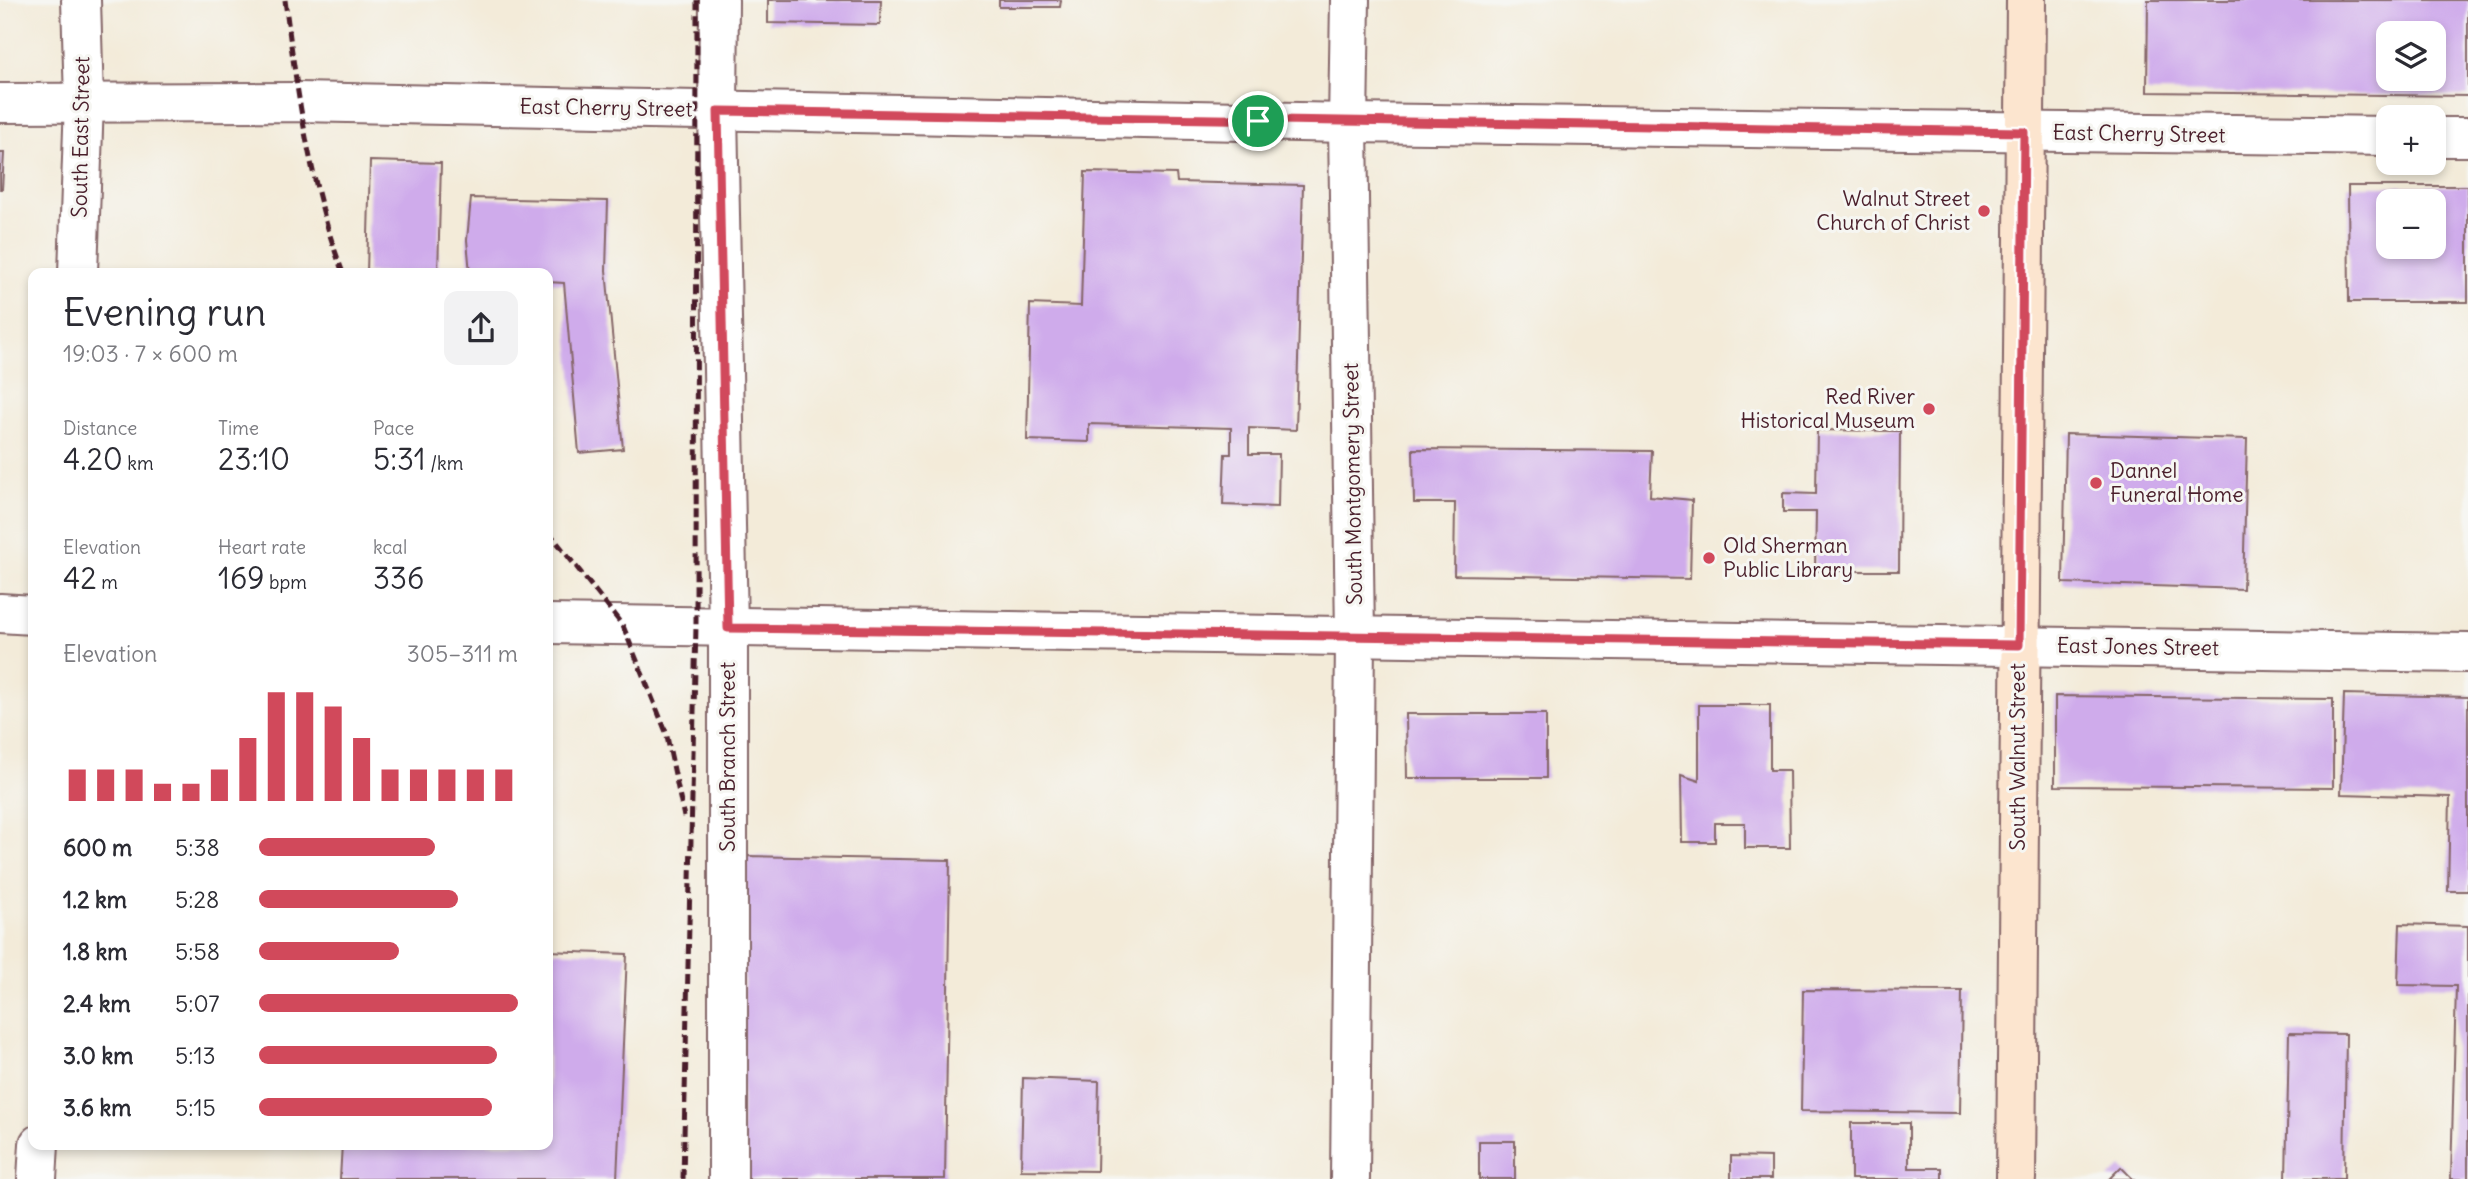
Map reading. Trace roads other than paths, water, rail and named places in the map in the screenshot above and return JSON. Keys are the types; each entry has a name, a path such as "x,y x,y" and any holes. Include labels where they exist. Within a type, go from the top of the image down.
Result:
{"street":[{"name":"South East Street","path":"78,268 84,101 81,0"},
{"name":"South Branch Street","path":"719,0 718,111 728,628 728,1179"},
{"name":"South Montgomery Street","path":"1350,0 1348,123 1354,637 1350,1179"},
{"name":"South Walnut Street","path":"2016,1179 2026,0"},
{"name":"East Cherry Street","path":"0,103 84,101 1348,123 2376,136"},
{"path":"2446,137 2468,137"},
{"path":"0,613 28,615"},
{"name":"East Jones Street","path":"553,624 2468,653"},
{"path":"37,1179 39,1150"}],"railway":[{"path":"285,0 313,173 341,268"},
{"path":"683,1179 696,626 697,0"},
{"path":"553,537 623,626 666,732 684,817"}],"place":[{"name":"Walnut Street Church of Christ","path":"1984,211"},
{"name":"Red River Historical Museum","path":"1929,409"},
{"name":"Dannel Funeral Home","path":"2096,483"},
{"name":"Old Sherman Public Library","path":"1709,558"}]}
